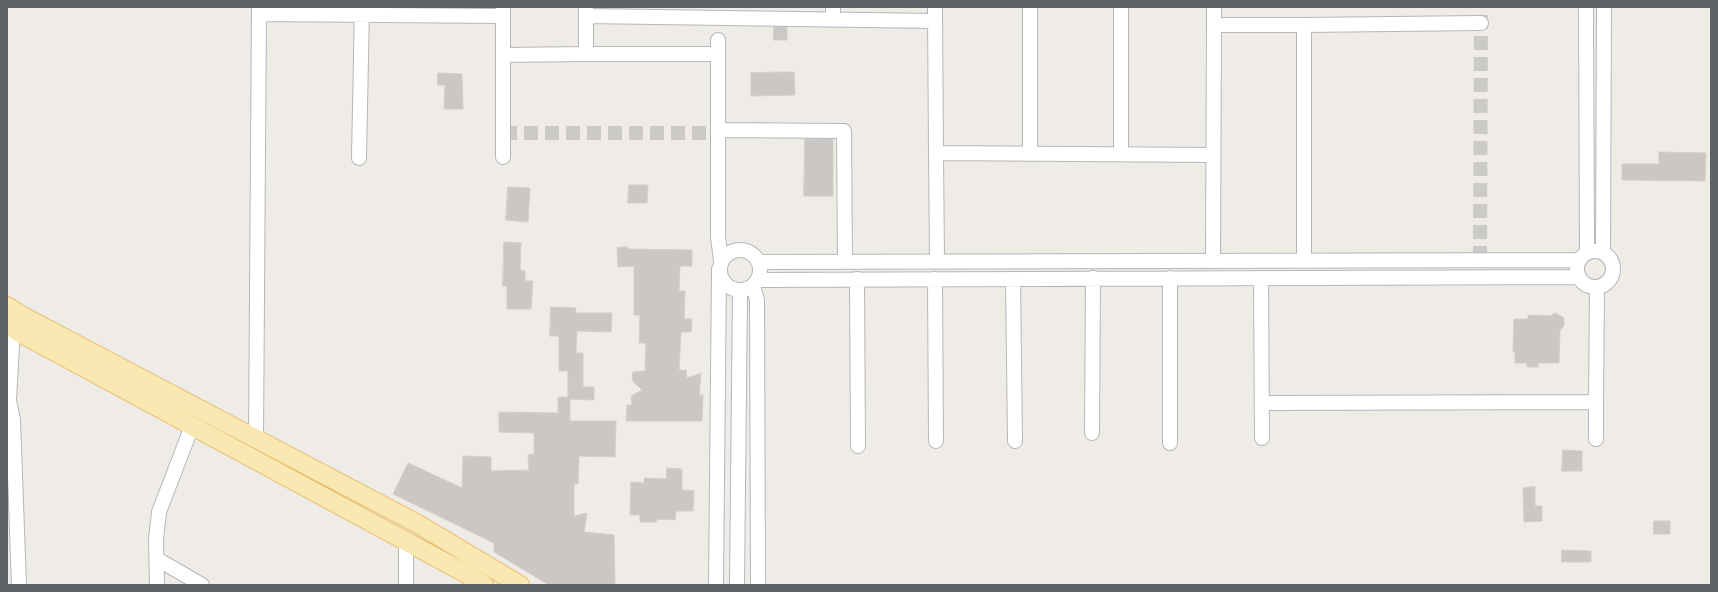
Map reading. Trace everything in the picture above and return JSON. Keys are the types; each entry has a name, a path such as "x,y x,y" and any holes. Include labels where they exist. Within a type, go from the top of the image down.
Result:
{"main road":[{"path":"7,306 192,426 464,572 484,585"},
{"path":"10,326 256,438 418,524 520,585"}],"street":[{"path":"1030,7 1030,154"},
{"path":"1121,7 1121,154"},
{"path":"1213,260 1214,7"},
{"path":"758,262 1304,260 1583,256 1597,250 1604,252 1612,260 1614,271 1606,285 1597,287 1588,286 1582,282 1579,277 1577,266 1583,256 1586,7"},
{"path":"1604,7 1604,252"},
{"path":"256,438 259,10 503,12 503,157"},
{"path":"359,158 362,11"},
{"path":"586,54 586,12 935,14 937,261"},
{"path":"1214,25 1481,23"},
{"path":"1304,25 1304,260"},
{"path":"716,585 720,265 718,237 718,40"},
{"path":"503,55 718,54"},
{"path":"718,130 844,131 845,262"},
{"path":"936,153 1213,155"},
{"path":"758,585 756,283 760,274 758,262 753,254 745,250 736,250 727,254 720,265 725,285 740,291 756,283 857,279 1579,277"},
{"path":"1092,433 1093,278"},
{"path":"1170,278 1170,443"},
{"path":"1261,278 1262,438"},
{"path":"857,279 858,446"},
{"path":"935,279 936,441"},
{"path":"1013,279 1015,441"},
{"path":"1596,439 1597,287"},
{"path":"737,585 740,291"},
{"path":"10,326 9,400 19,585"},
{"path":"1262,403 1596,402"},
{"path":"157,585 156,539 159,512 192,426"},
{"path":"406,541 406,585"},
{"path":"156,559 202,585"}],"building":[{"path":"774,27 787,27 787,40 774,40"},
{"path":"794,72 795,95 751,96 751,73"},
{"path":"438,73 462,74 463,109 444,109 445,85 438,85"},
{"path":"805,139 833,139 833,196 804,196"},
{"path":"1659,152 1706,153 1705,181 1622,180 1622,164 1659,164"},
{"path":"629,185 648,185 647,203 628,203"},
{"path":"508,187 530,188 528,222 506,220"},
{"path":"504,242 521,243 520,270 525,271 525,281 533,281 531,309 507,309 507,286 503,286"},
{"path":"627,247 627,249 692,250 692,266 680,266 679,291 685,291 684,319 692,319 691,332 681,332 679,370 686,370 687,378 701,373 699,395 703,395 702,421 626,421 627,405 632,405 631,396 642,390 632,380 633,372 645,371 646,343 639,343 640,315 634,315 634,266 618,267 617,248"},
{"path":"551,307 576,308 575,313 612,313 611,332 577,331 576,353 583,353 583,387 594,387 594,400 570,399 570,421 616,421 615,457 579,456 578,484 574,484 574,516 587,513 584,532 614,535 615,585 549,585 494,552 494,543 393,494 408,463 462,488 463,456 491,457 491,471 529,470 528,455 534,454 534,433 499,432 499,412 558,413 558,397 568,397 568,371 559,371 559,336 550,336"},
{"path":"1555,313 1564,318 1564,326 1560,330 1559,363 1538,363 1538,367 1527,367 1527,363 1515,363 1515,352 1513,352 1514,319 1528,319 1528,315 1550,316"},
{"path":"1563,450 1582,451 1582,471 1562,471"},
{"path":"667,468 682,469 682,490 694,491 693,511 676,511 675,520 657,519 656,522 640,522 640,515 630,515 631,482 644,483 644,478 666,479"},
{"path":"1535,487 1535,506 1542,506 1542,521 1524,522 1523,488"},
{"path":"1654,521 1670,521 1670,534 1654,534"},
{"path":"1562,550 1591,551 1591,562 1562,562"}],"tunnel":[{"path":"1480,260 1481,7"},
{"path":"503,133 718,133"}]}
